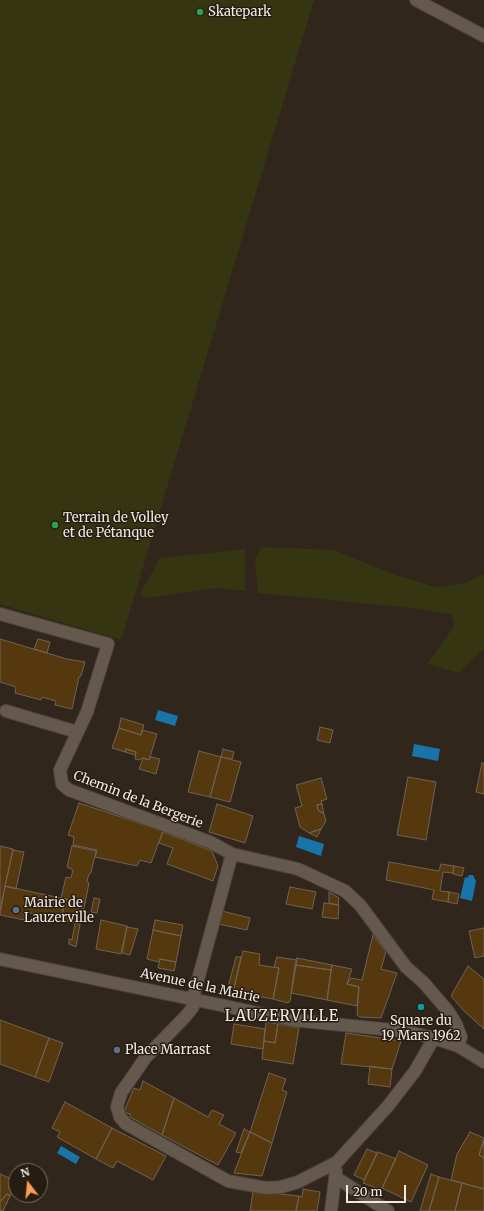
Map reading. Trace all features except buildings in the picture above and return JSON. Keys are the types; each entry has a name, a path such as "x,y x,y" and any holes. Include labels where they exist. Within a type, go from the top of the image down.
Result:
{"street":[{"path":"416,0 484,36"},
{"name":"Chemin de la Bergerie","path":"0,614 108,644 87,712 76,732 60,770 62,784 69,790 210,842 232,854 298,869 345,891 360,905 406,967 424,983 448,1010 461,1037 458,1046"},
{"path":"6,711 76,732"},
{"path":"232,854 193,998 193,1007 185,1018 146,1057 121,1093 117,1107 120,1117 126,1124 228,1181 266,1188 281,1187 298,1182 336,1162 388,1106 415,1071 434,1038"},
{"name":"Avenue de la Mairie","path":"0,959 193,998 292,1020 403,1031 434,1038 458,1046 484,1062"},
{"path":"331,1211 336,1162"},
{"path":"335,1177 388,1211"}],"shaded area":[{"path":"0,0 314,0 121,640 0,604"},
{"path":"262,547 333,550 398,576 436,587 462,584 484,574 484,649 459,673 427,664 455,625 451,614 411,608 258,593 255,559"},
{"path":"245,549 245,591 216,588 146,598 140,594 160,558"}],"water":[{"path":"158,710 178,716 175,726 155,720"},
{"path":"414,744 440,749 438,761 412,756"},
{"path":"299,836 324,844 321,856 296,847"},
{"path":"469,875 473,875 476,881 472,901 460,898 465,877 467,878"},
{"path":"61,1146 80,1157 76,1164 57,1153"}],"place":[{"name":"Skatepark","path":"200,12"},
{"name":"Terrain de Volley et de Pétanque","path":"55,525"},
{"name":"Mairie de Lauzerville","path":"16,910"},
{"name":"Square du 19 Mars 1962","path":"421,1007"},
{"name":"Place Marrast","path":"117,1050"}],"district":[{"name":"LAUZERVILLE","path":"282,1017"}]}
